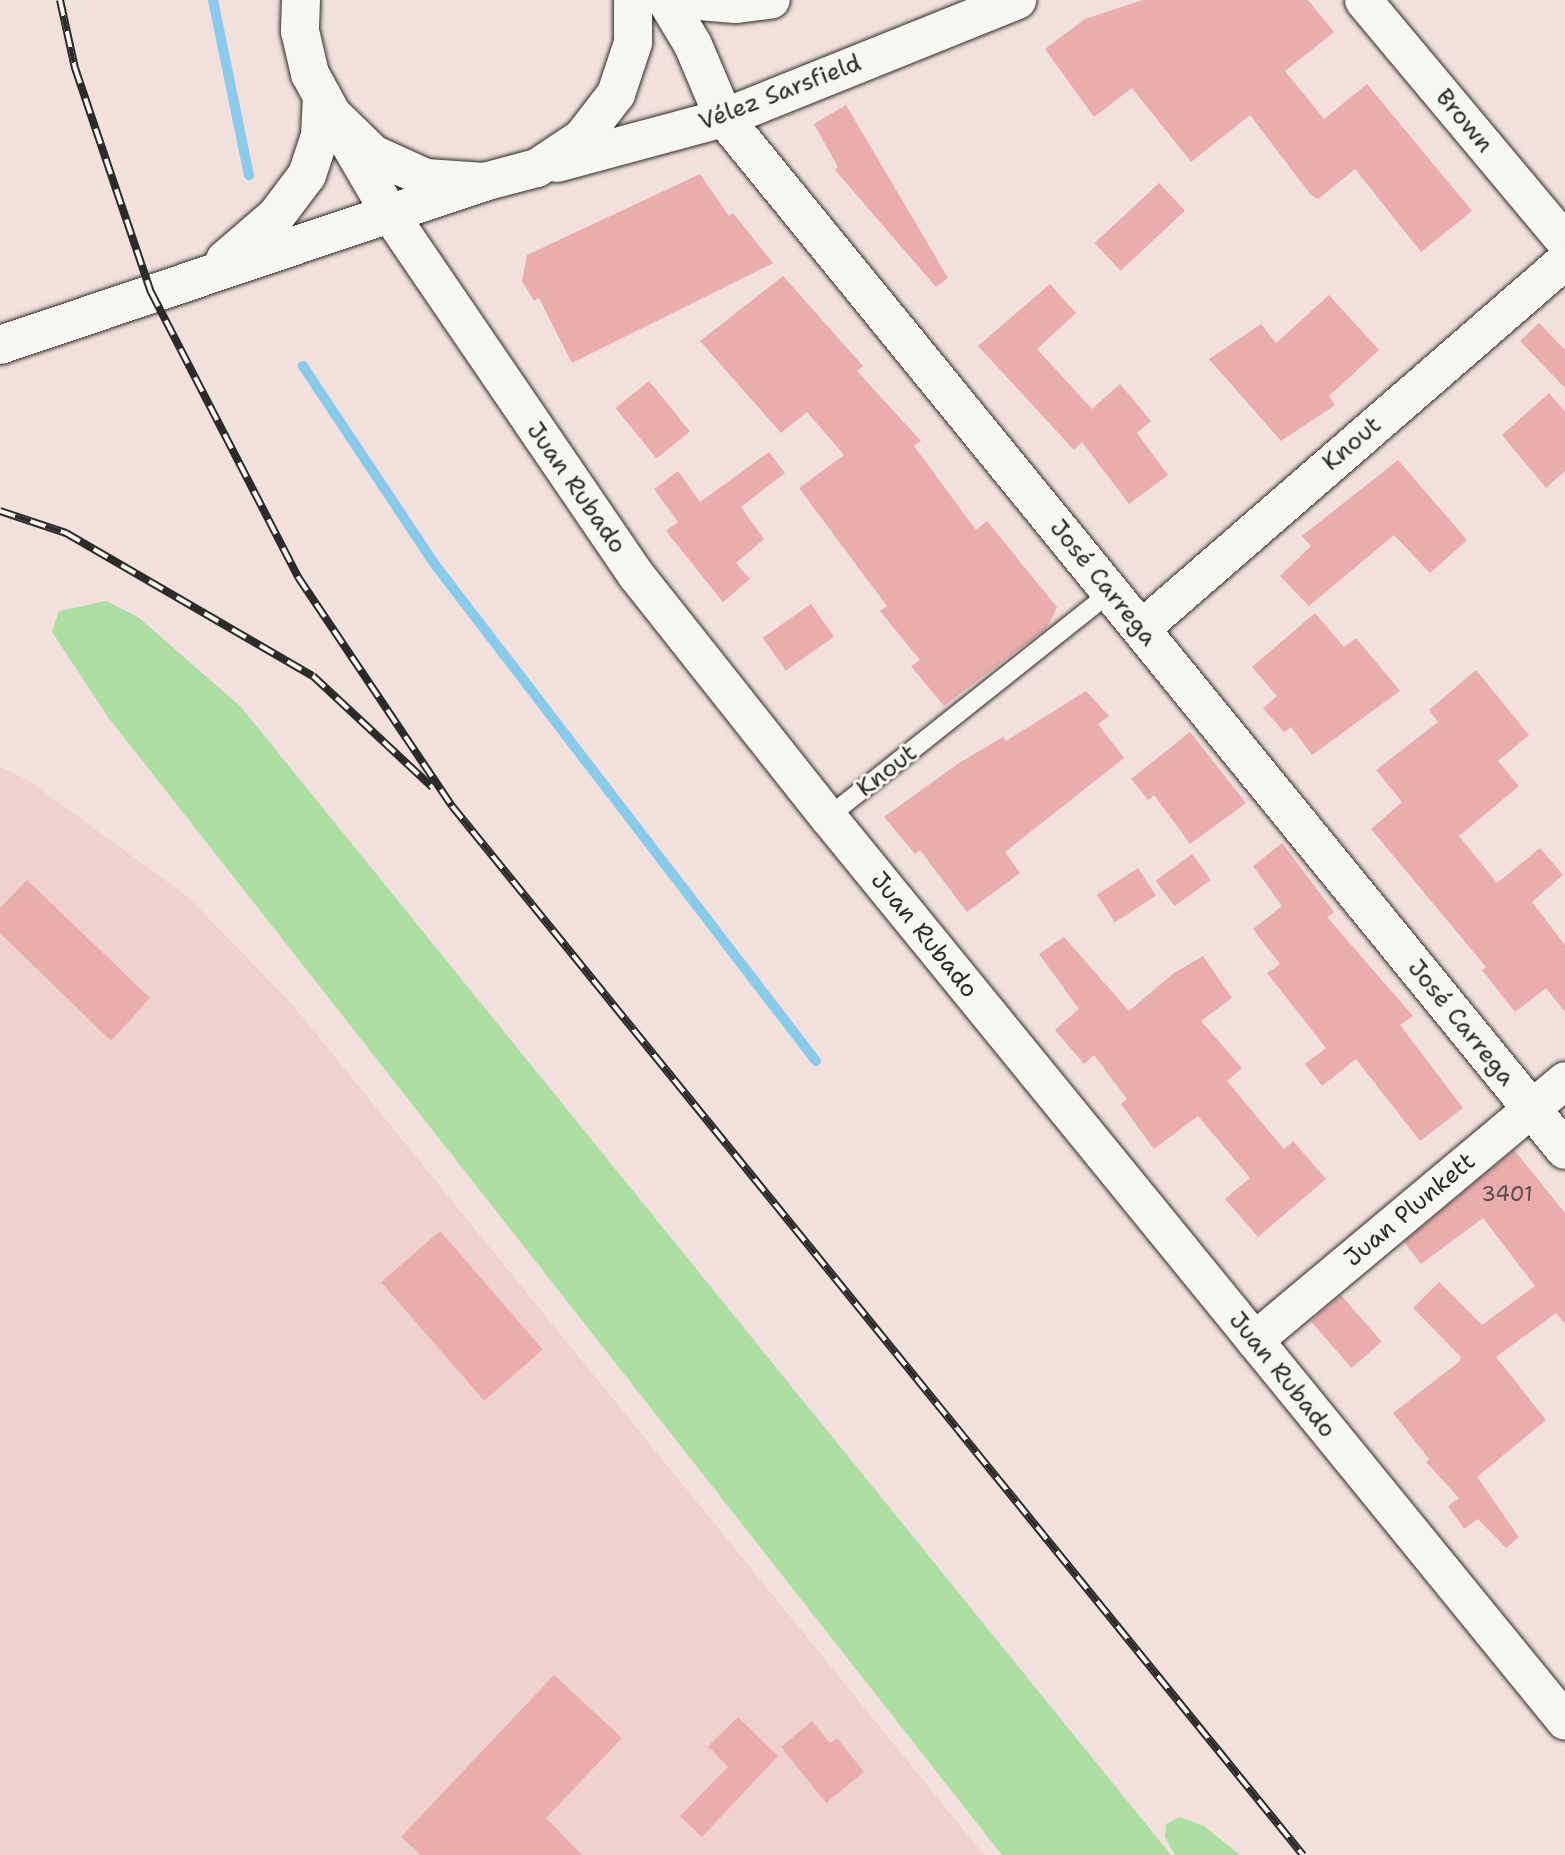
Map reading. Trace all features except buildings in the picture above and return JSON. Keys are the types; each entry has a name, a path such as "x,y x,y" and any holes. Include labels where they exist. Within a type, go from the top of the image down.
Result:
{"main road":[{"path":"301,0 300,31 310,74 327,105 373,154 415,173 484,182"},
{"path":"537,168 582,138 616,94 633,43 633,0"},
{"name":"José Carrega","path":"666,0 692,45 724,118 1565,1150"},
{"path":"687,0 736,5 771,0"},
{"name":"Vélez Sarsfield","path":"0,345 212,271 391,216 484,182 724,118 1017,0"},
{"path":"212,271 276,216 307,175 327,105"}],"street":[{"name":"Brown","path":"1363,0 1565,242"},
{"name":"Juan Rubado","path":"327,105 391,216 636,575 828,817 1565,1721"},
{"name":"Knout","path":"1140,629 1565,260"},
{"name":"Juan Plunkett","path":"1254,1340 1565,1080"}],"lane":[{"name":"Knout","path":"828,817 1110,593"}],"shaded area":[{"path":"0,767 28,780 188,897 291,1003 984,1855 0,1855"}],"green space":[{"path":"106,601 138,617 241,707 1171,1855 1002,1855 108,717 52,632 59,611"},
{"path":"1180,1817 1204,1826 1240,1855 1175,1855 1165,1837 1166,1824"}],"waterway":[{"path":"213,0 249,175"},
{"path":"303,366 436,566 816,1061"}],"railway":[{"path":"60,0 75,68 151,292 298,577 452,806 1303,1855"},
{"path":"0,511 66,533 313,676 432,787"}]}
